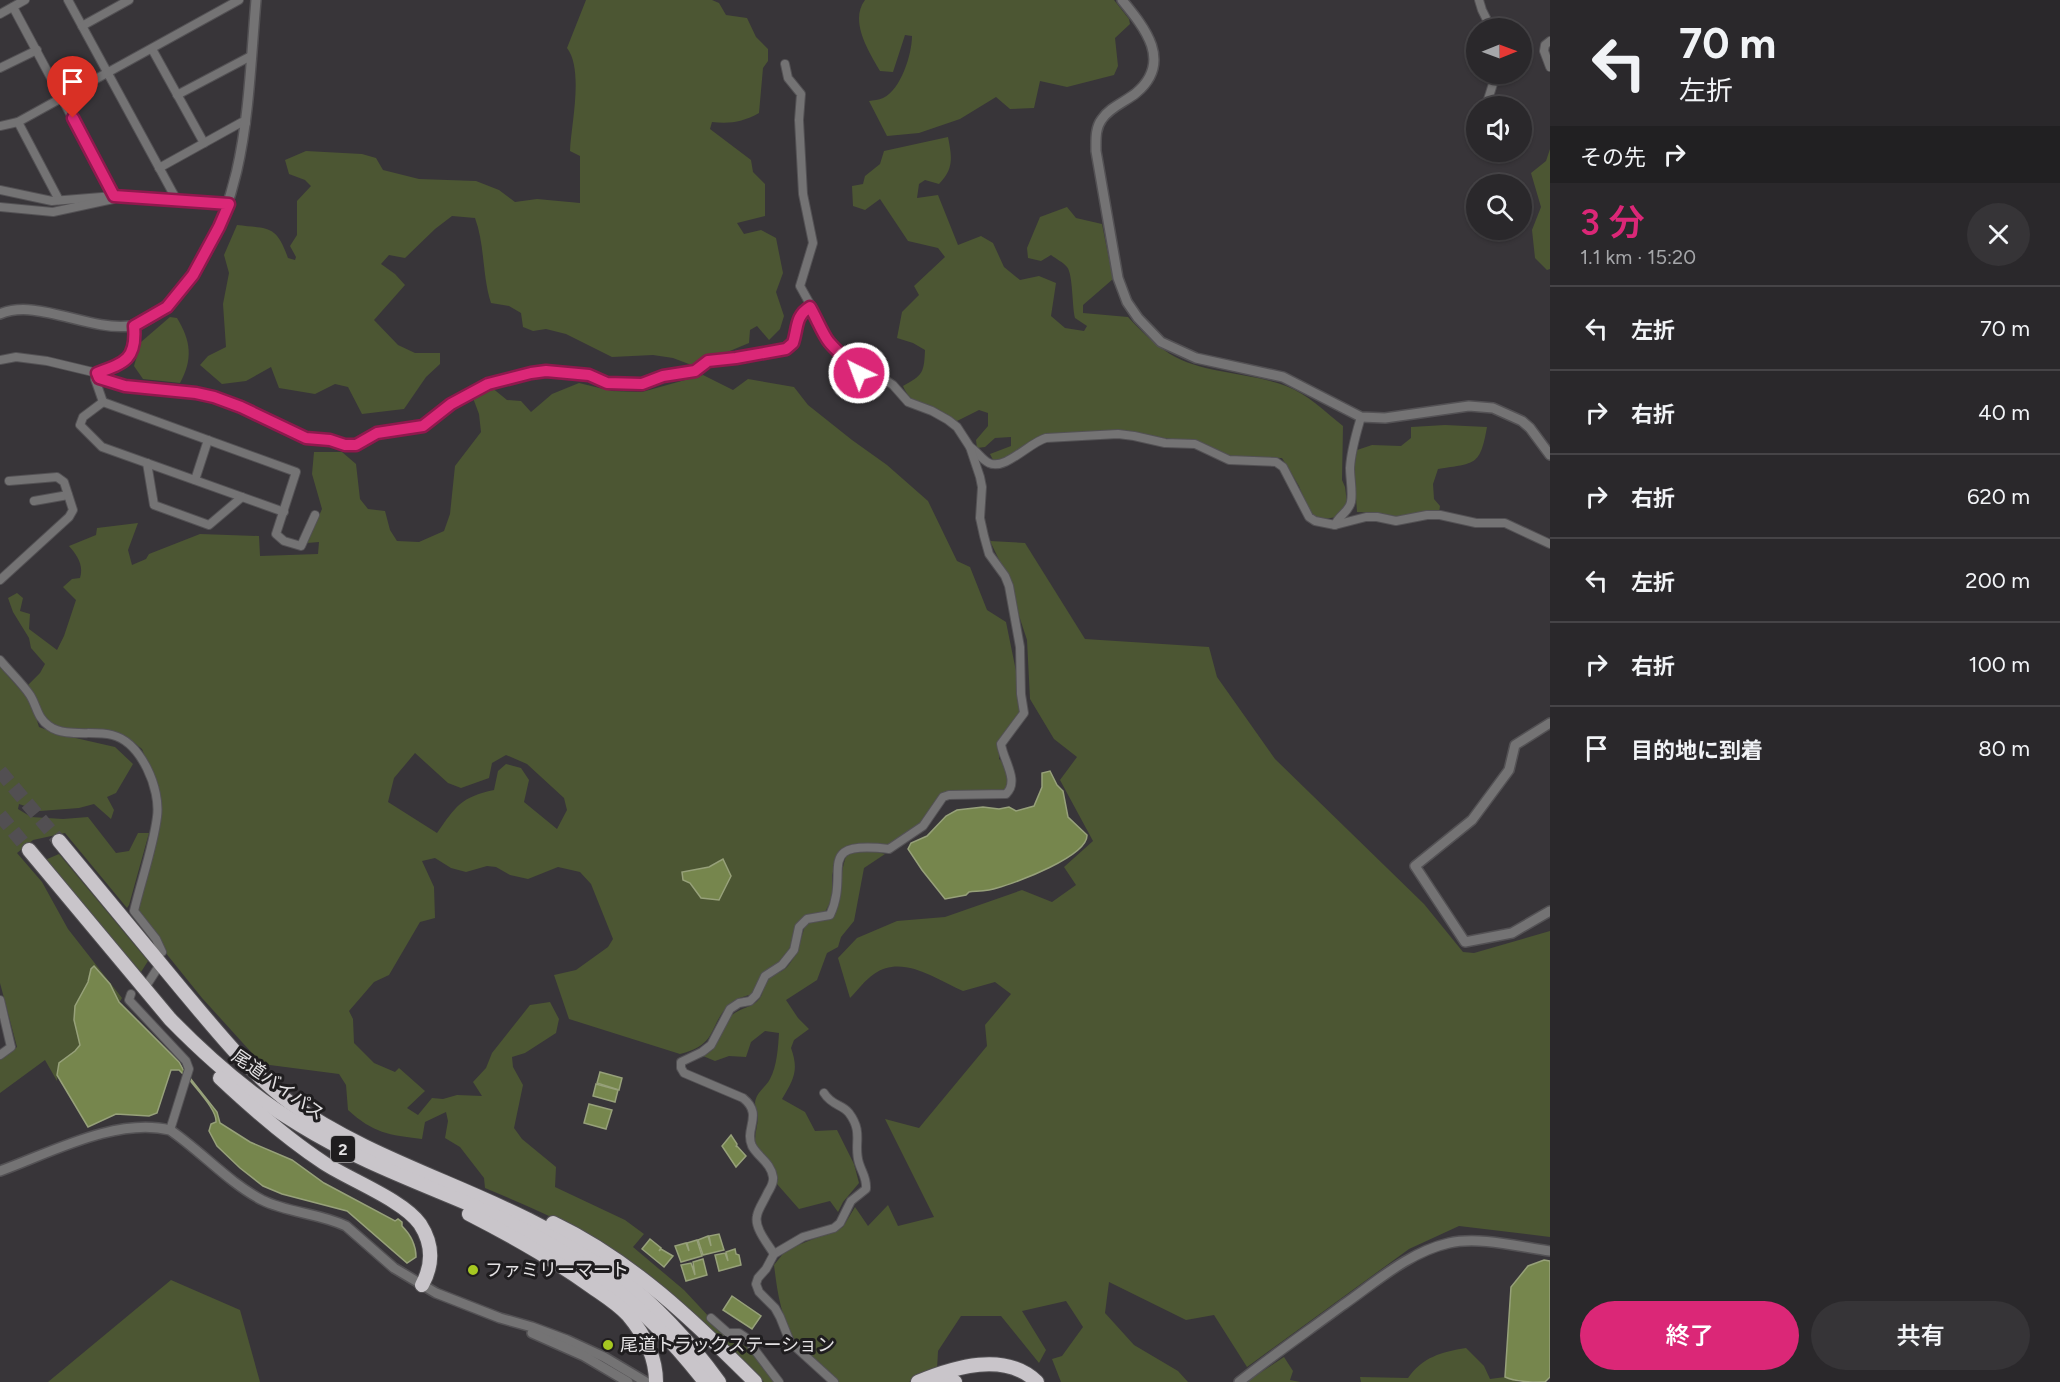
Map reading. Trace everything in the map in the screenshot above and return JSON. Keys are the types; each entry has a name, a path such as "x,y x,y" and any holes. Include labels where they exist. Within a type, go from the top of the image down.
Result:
{"highway":[{"name":"尾道バイパス","path":"58,842 224,1039 266,1083 313,1118 373,1150 528,1219 555,1233 606,1266 656,1308 689,1343 720,1382"},
{"name":"尾道バイパス","path":"29,850 170,1019 246,1089 290,1120 326,1141 507,1222 574,1259 627,1297 650,1318 705,1382"},
{"path":"92,927 113,957 168,1023 239,1097 324,1163 414,1217 426,1235 431,1255 430,1265 422,1285"},
{"path":"246,1089 272,1111 318,1143 342,1156 447,1202 516,1238 616,1304 645,1339 654,1362 656,1382"},
{"path":"403,1164 532,1213 574,1233 641,1277 754,1382"},
{"path":"713,1342 747,1382"},
{"path":"918,1382 950,1371 992,1364 1017,1368 1027,1373 1036,1382"},
{"path":"923,1382 940,1380 956,1382"}],"street":[{"path":"0,14 25,0"},
{"path":"68,0 174,199"},
{"path":"82,26 129,0"},
{"path":"0,126 18,122 239,0"},
{"path":"0,314 6,311 30,310 112,327 134,326 167,307 193,275 229,204 243,146 256,0"},
{"path":"1122,0 1142,24 1151,40 1153,68 1145,84 1135,94 1103,117 1096,134 1096,151 1118,278 1127,302 1149,332 1161,342 1180,352 1220,364 1283,377 1361,417 1385,418 1469,406 1493,408 1522,421 1550,455"},
{"path":"1479,0 1486,18"},
{"path":"13,7 114,196"},
{"path":"1550,41 1545,45 1544,51 1550,67"},
{"path":"152,49 204,143"},
{"path":"0,68 37,50"},
{"path":"177,94 251,56"},
{"path":"785,64 788,78 801,93 799,120 803,194 813,243 800,286 810,307 820,322 827,340 859,373 866,377 887,381 908,402 948,420 957,428 970,447 989,463 1008,461 1037,440 1046,438 1118,434 1165,443 1195,444 1229,460 1276,462 1283,466 1309,517 1315,521 1335,525 1366,517 1396,521 1440,515 1476,523 1505,523 1550,544"},
{"path":"18,122 59,200"},
{"path":"159,168 242,122 246,123"},
{"path":"0,190 52,201 114,196 229,204"},
{"path":"0,207 53,212 113,199 114,196"},
{"path":"97,373 99,378 125,386 214,397 241,407 306,438 356,445 377,433 423,426 451,404 488,384 531,373 546,371 589,375 607,383 642,384 663,376 695,371 708,361 786,349 793,343 797,320 810,307"},
{"path":"0,360 26,358 97,373 128,359 134,350 134,326"},
{"path":"97,373 95,379 103,402"},
{"path":"103,402 296,472 276,534 284,541 301,546 315,516"},
{"path":"103,402 83,417 80,425 102,447 284,512"},
{"path":"1335,525 1351,502 1352,446 1361,417"},
{"path":"195,480 208,440"},
{"path":"774,1254 758,1227 756,1216 773,1184 770,1168 752,1146 754,1116 750,1104 743,1098 684,1073 681,1062 711,1045 730,1009 756,995 765,976 782,965 794,950 799,927 807,919 830,915 837,889 837,865 842,854 851,848 862,846 889,849 923,826 944,797 949,795 1006,794 1010,790 1012,784 1001,744 1024,713 1021,694 1020,647 1009,586 1005,576 989,554 984,536 980,518 982,487 970,447"},
{"path":"147,463 154,506 210,525 242,497"},
{"path":"0,579 69,517 73,510 64,482 57,477 9,481"},
{"path":"34,501 68,495"},
{"path":"0,660 31,697 38,714 50,727 66,732 97,732 114,735 130,743 141,754 155,791 158,815 134,911 156,939 162,952"},
{"path":"1550,723 1515,745 1509,770 1472,820 1414,866 1465,942 1512,933 1550,911"},
{"path":"148,983 157,969"},
{"path":"131,994 129,1000 186,1061 189,1069 170,1130"},
{"path":"0,1000 11,1047 0,1054"},
{"path":"824,1093 830,1102 847,1111 858,1131 858,1161 867,1180 866,1190 851,1201 840,1224 803,1237 774,1254 756,1284 759,1292 775,1308 790,1342 834,1382"},
{"path":"0,1171 103,1133 135,1129 170,1130 247,1191 264,1201 346,1226 394,1268 422,1285 584,1356 628,1382"},
{"path":"1239,1382 1376,1282 1426,1250 1451,1242 1476,1241 1550,1251"},
{"path":"500,1318 567,1340 621,1366 646,1382"},
{"path":"711,1318 728,1333 739,1333 745,1337 779,1382"}],"shaded area":[{"path":"586,0 712,0 719,3 726,15 747,18 756,37 768,49 768,61 763,68 759,113 736,122 712,122 710,129 751,160 753,172 765,184 765,216 737,223 744,234 761,230 776,238 783,273 776,292 784,316 780,329 769,340 757,326 750,330 749,343 694,366 673,358 653,355 612,357 566,334 546,329 533,331 523,327 521,313 509,306 491,303 475,218 452,216 405,258 389,255 381,264 405,285 374,320 398,345 415,353 440,353 440,364 426,377 404,409 362,414 348,387 335,384 315,394 279,388 271,367 246,381 222,384 200,365 208,356 226,347 223,304 229,273 224,255 237,225 264,228 275,234 280,239 288,258 295,260 296,257 290,246 297,235 297,201 311,186 305,180 289,174 285,160 306,151 362,154 376,158 383,170 419,179 476,181 499,190 515,202 537,199 580,203 580,156 570,151 575,70 567,48"},
{"path":"865,0 1114,0 1129,19 1130,24 1115,38 1118,66 1114,75 1067,87 1040,81 1034,108 1010,109 996,97 960,119 919,133 887,136 869,101 878,100 889,94 900,80 908,61 912,36 905,35 893,72 880,71 866,46 860,27 859,17"},
{"path":"948,137 951,162 947,173 939,184 925,180 919,184 917,198 938,195 958,245 981,236 993,243 1004,267 1020,280 1039,276 1056,283 1051,316 1065,328 1084,331 1087,326 1075,318 1067,267 1051,255 1041,261 1028,258 1027,248 1040,217 1067,207 1076,218 1102,224 1113,279 1083,305 1083,313 1128,317 1159,346 1183,361 1272,381 1294,389 1316,404 1343,426 1342,480 1347,502 1342,512 1336,517 1325,519 1309,512 1299,486 1282,458 1230,457 1192,442 1150,436 1050,436 1011,457 994,462 990,454 1011,446 1011,437 995,438 985,447 977,448 976,440 988,426 988,413 979,410 955,422 937,409 915,401 909,396 903,386 915,379 923,369 925,350 897,338 902,312 919,295 914,286 945,257 938,248 908,241 880,199 865,210 853,206 852,186 863,184 865,176 880,164 884,151"},
{"path":"1550,149 1550,269 1547,270 1535,258 1532,230 1541,207 1531,173 1546,161"},
{"path":"170,317 177,318 188,342 187,366 184,374 180,383 143,379 134,366 141,342"},
{"path":"703,375 733,390 748,379 794,387 808,405 887,465 928,501 957,561 970,567 987,610 1006,622 1016,671 1020,712 999,740 999,759 1005,764 1010,787 1002,792 943,793 920,826 889,846 864,844 840,850 832,875 832,899 825,912 800,920 785,957 775,967 764,972 753,994 738,998 731,1003 712,1033 693,1050 680,1054 569,1019 554,975 576,970 608,947 613,939 591,884 580,872 558,867 528,879 510,875 496,867 487,866 466,872 451,868 435,858 422,861 434,887 435,918 420,922 389,975 374,982 349,1011 353,1019 354,1043 374,1063 395,1072 399,1068 425,1091 407,1108 418,1115 432,1098 443,1099 457,1095 482,1096 473,1082 486,1068 492,1053 530,1005 550,1002 559,1019 556,1033 525,1053 512,1057 513,1067 523,1085 514,1128 522,1139 556,1167 555,1187 625,1220 644,1234 633,1247 684,1290 726,1335 750,1349 775,1382 764,1382 680,1301 631,1262 570,1226 485,1188 484,1178 460,1147 445,1138 448,1121 446,1112 425,1122 422,1139 382,1132 365,1124 348,1110 346,1085 339,1074 262,1064 202,998 165,952 136,909 156,834 156,786 142,749 131,740 116,733 96,729 66,729 50,724 39,712 37,699 28,685 45,664 31,648 29,638 13,612 8,598 17,593 23,598 20,611 30,614 29,629 57,650 76,600 63,587 72,579 80,578 81,573 79,560 69,546 96,535 97,528 138,523 128,550 132,565 146,559 149,554 200,534 259,536 260,556 318,554 319,542 307,543 322,509 312,474 314,452 342,452 356,464 360,499 368,509 385,511 390,530 397,541 419,542 444,531 450,514 455,466 481,432 479,414 473,398 491,387 507,400 521,401 531,412 552,394 579,383 612,391 642,392","holes":["415,753 448,783 461,788 489,778 492,763 506,755 527,764 564,798 567,810 557,829 524,802 529,780 521,768 506,764 498,771 494,790 474,796 460,804 437,833 388,802 394,778","722,859 731,876 701,898 682,872 709,867"]},
{"path":"1445,425 1487,427 1482,449 1474,460 1438,469 1433,484 1434,499 1440,506 1439,513 1404,518 1357,512 1354,469 1357,450 1372,445 1401,446 1411,438 1411,427"},
{"path":"990,541 1025,543 1085,639 1209,647 1217,677 1275,759 1424,904 1463,952 1474,953 1550,931 1550,1237 1459,1226 1409,1249 1247,1367 1214,1315 1186,1320 1109,1282 1105,1313 1134,1345 1178,1371 1188,1382 1061,1382 1052,1359 1062,1356 1083,1327 1066,1301 1022,1311 1046,1350 1039,1363 1001,1316 961,1316 938,1351 937,1370 909,1382 839,1382 795,1340 783,1314 774,1265 786,1250 843,1227 855,1207 868,1226 888,1205 898,1226 934,1217 885,1119 919,1128 987,1046 985,1025 1011,994 995,982 963,991 919,970 896,967 885,968 874,974 850,998 838,958 857,938 897,921 945,917 1022,890 1052,902 1076,885 1064,867 1093,841 1060,780 1077,757 1054,739 1030,699 1027,640 1004,570"},
{"path":"0,667 31,702 39,727 58,734 115,747 133,764 116,793 107,797 114,810 111,819 94,804 79,808 40,811 19,804 18,809 31,817 63,819 88,817 116,853 129,851 138,833 149,833 127,908 65,833 33,840 17,853 42,882 68,929 122,998 119,1003 76,1026 80,1045 59,1063 57,1081 45,1060 0,1093 0,1060 17,1047 0,983"},
{"path":"1050,771 1063,791 1068,817 1087,835 1084,843 1064,860 1019,881 994,889 969,892 966,895 945,899 908,849 911,843 927,836 946,816 957,810 1009,807 1016,811 1034,806 1042,787 1042,773"},
{"path":"859,847 885,854 864,868 854,921 841,937 838,947 827,953 817,980 786,1000 809,1029 794,1040 791,1048 795,1062 794,1074 782,1099 805,1112 815,1131 837,1130 854,1164 859,1183 843,1202 838,1212 830,1201 799,1209 777,1184 771,1163 759,1150 755,1140 758,1116 756,1099 772,1074 777,1057 779,1033 765,1031 751,1042 746,1057 729,1056 715,1061 703,1056 714,1045 728,1019 760,998 764,980 782,971 791,962 806,923 833,917 838,902 844,862 847,854"},
{"path":"59,854 148,961 141,972 45,860"},
{"path":"723,859 731,876 719,900 701,898 690,883 683,880 682,872 709,867"},
{"path":"94,966 110,984 119,1002 179,1062 185,1073 184,1075 179,1070 171,1070 157,1113 149,1116 116,1114 88,1127 57,1075 59,1063 80,1045 74,1020 75,1006"},
{"path":"600,1072 622,1078 619,1090 597,1083"},
{"path":"190,1078 217,1112 220,1123 250,1142 292,1160 324,1183 395,1221 398,1219 402,1222 402,1226 414,1244 416,1257 407,1263 347,1211 282,1194 263,1186 240,1168 217,1146 209,1131 211,1124 216,1122 215,1117"},
{"path":"596,1084 618,1090 615,1102 593,1096"},
{"path":"589,1104 612,1110 606,1129 584,1123"},
{"path":"731,1135 737,1144 736,1147 746,1156 736,1167 722,1146"},
{"path":"719,1234 724,1250 703,1255 698,1240 708,1236 711,1246 709,1236"},
{"path":"650,1239 661,1248 659,1251 661,1249 673,1256 664,1267 642,1249"},
{"path":"697,1240 702,1256 681,1262 675,1246 686,1243 689,1251 687,1243"},
{"path":"735,1249 741,1265 719,1271 715,1255 725,1253 728,1261 726,1252"},
{"path":"703,1259 707,1275 686,1281 681,1265 691,1263 695,1275 693,1262"},
{"path":"1544,1260 1550,1261 1550,1377 1545,1382 1509,1379 1505,1377 1511,1287 1528,1266"},
{"path":"171,1280 240,1310 260,1382 48,1382"},
{"path":"732,1296 761,1316 752,1329 723,1310"},
{"path":"1466,1348 1484,1366 1490,1379 1505,1377 1519,1382 1361,1382 1360,1377 1408,1378 1426,1360 1448,1351"},
{"path":"1284,1357 1293,1371 1290,1380 1300,1382 1246,1382"}],"tunnel":[{"path":"0,771 59,841"},
{"path":"0,815 29,850"}],"place":[{"name":"ファミリーマート","path":"473,1270"},
{"name":"尾道トラックステーション","path":"608,1345"}],"route":[{"path":"73,118 114,196 229,204 193,275 167,307 134,326 134,350 128,359 97,373 99,378 125,386 214,397 241,407 306,438 356,445 377,433 391,429 423,426 451,404 488,384 531,373 546,371 589,375 607,383 642,384 663,376 695,371 708,361 786,349 793,343 797,320 810,307 820,322 827,340 859,373"}]}
